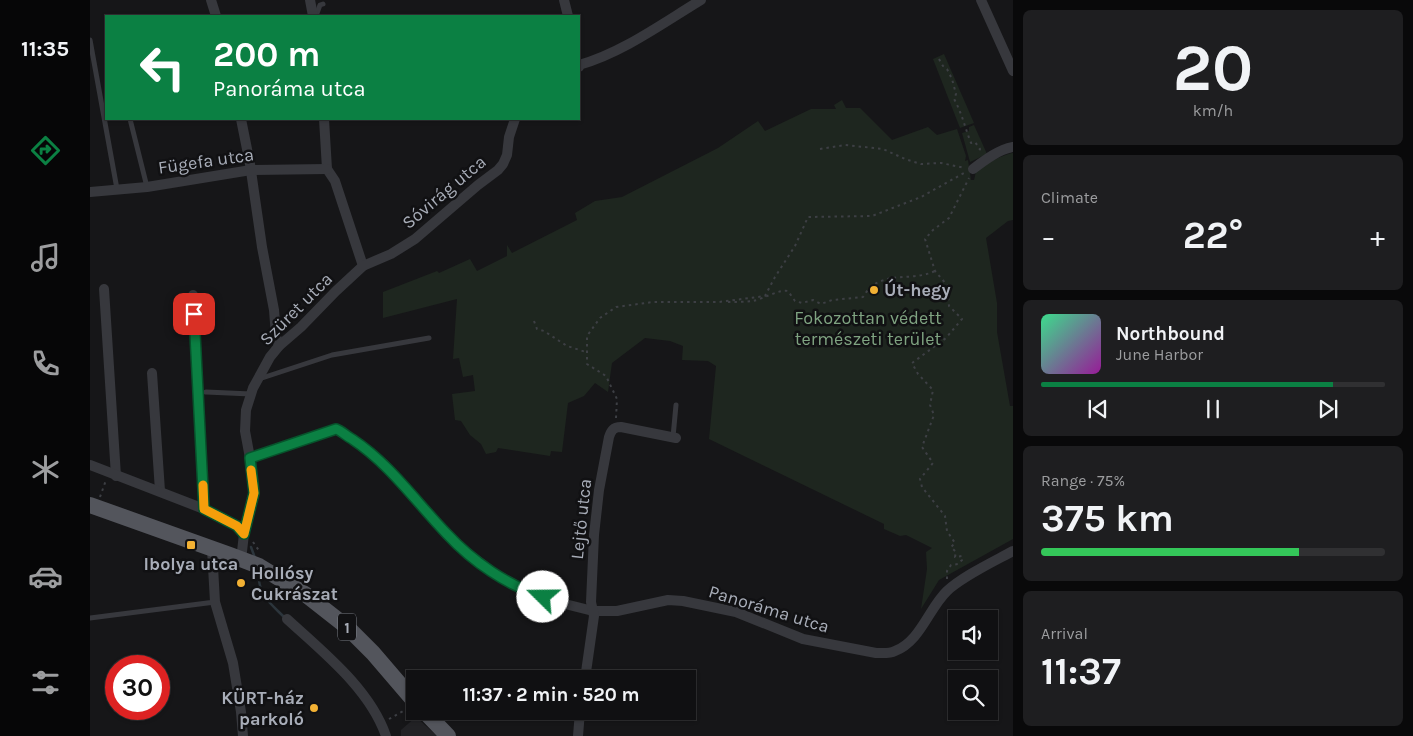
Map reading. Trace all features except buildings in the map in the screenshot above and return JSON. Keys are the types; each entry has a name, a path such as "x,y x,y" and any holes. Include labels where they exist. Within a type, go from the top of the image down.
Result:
{"main road":[{"name":"1","path":"93,507 259,566 305,594 346,627 373,654 406,698"},
{"path":"433,720 448,736"}],"street":[{"path":"211,0 216,15"},
{"path":"310,0 315,15"},
{"path":"564,0 568,15"},
{"path":"580,65 642,36 701,0"},
{"path":"981,0 1013,71"},
{"path":"241,120 279,346"},
{"path":"324,120 327,169 335,181 363,266"},
{"name":"Sóvirág utca","path":"363,266 391,254 415,239 478,184 498,170 507,155 514,120"},
{"path":"973,169 985,160 1007,148 1013,147"},
{"name":"Fügefa utca","path":"90,192 147,186 251,170 327,169"},
{"name":"Szüret utca","path":"241,560 244,534 254,493 245,432 246,410 256,380 279,346 363,266"},
{"path":"104,289 112,474"},
{"path":"194,295 204,509"},
{"path":"152,373 160,491"},
{"path":"615,427 625,427 675,438"},
{"name":"Lejtő utca","path":"586,670 592,634 593,610 591,602 598,499 609,438 611,431 615,427"},
{"name":"Panoráma utca","path":"250,458 336,429 340,430 384,464 447,535 462,549 494,573 528,592 558,602 593,610 617,610 668,600 683,601 736,612 803,639 876,653 895,652 904,646 913,638 947,591 958,582 1013,551"},
{"path":"90,465 204,509 237,526 244,534"},
{"path":"212,549 215,602 232,663 241,712 242,736"},
{"path":"287,619 362,691 382,724 386,736"},
{"path":"578,736 579,720"}],"lane":[{"path":"315,15 320,4 323,4"},
{"path":"90,40 117,190"},
{"path":"130,120 147,186"},
{"path":"256,380 332,355 429,338"},
{"path":"206,392 251,394"},
{"path":"675,438 676,405"},
{"path":"90,618 215,602"}],"path":[{"path":"939,59 952,79 956,94 954,99 966,124 971,143"},
{"path":"966,144 968,142 975,142 980,149 978,152 985,160"},
{"path":"820,149 845,145 883,149 921,164 942,163 973,169"},
{"path":"947,591 947,571 951,565 958,564 962,560 962,556 955,557 956,552 952,547 955,543 947,531 945,516 922,487 920,479 933,463 922,448 934,415 930,404 933,390 918,374 912,363 946,338 962,319 949,306 947,285 935,270 925,239 933,230 949,218 973,169"},
{"path":"719,302 765,296 774,277 795,246 808,217 872,216 921,197 973,169"},
{"path":"615,427 616,399 606,376 587,364 586,336 600,318 616,307 653,302 754,301 783,290 788,291 796,301 802,303 813,300 822,304 832,300 863,297 875,283 935,270"},
{"path":"534,321 538,329 567,346 586,352"},
{"path":"93,507 112,474"},
{"path":"382,724 406,708"}],"shaded area":[{"path":"413,720 419,720 437,736 401,736 401,730"}],"green space":[{"path":"944,54 974,123 960,128 933,59"},
{"name":"Fokozottan védett természeti terület","path":"842,100 846,108 860,108 892,140 928,127 937,135 957,129 966,156 965,161 968,160 971,180 974,180 976,172 983,166 1013,153 1013,220 1008,221 986,238 997,303 997,332 1010,406 1013,406 1013,539 939,580 921,609 927,569 926,552 932,548 906,535 900,536 884,529 884,524 709,439 716,366 708,361 682,360 683,346 670,341 645,338 612,363 608,392 595,383 584,396 568,403 562,452 551,451 550,456 498,448 496,452 486,454 481,444 470,435 461,421 455,420 452,394 475,391 473,375 463,377 459,358 453,359 457,299 383,318 383,292 437,271 439,273 470,259 477,271 507,256 507,245 512,253 577,220 575,213 595,201 622,197 718,148 758,121 765,131 811,109 836,109 834,105"},
{"path":"974,125 987,154 970,162 962,133 969,131 969,127"}],"waterway":[{"path":"251,547 255,558"},
{"path":"259,578 264,595 283,616"}],"slow traffic":[{"path":"203,485 204,509 237,526 244,534 254,493 251,470"}],"place":[{"name":"Út-hegy","path":"874,290"},
{"name":"Ibolya utca","path":"191,545"},
{"name":"Hollósy Cukrászat","path":"241,583"},
{"name":"KÜRT-ház parkoló","path":"314,708"}],"route":[{"path":"194,314 204,509 237,526 244,534 254,493 250,458 336,429 340,430 384,464 447,535 462,549 494,573 528,592 543,597"}]}
